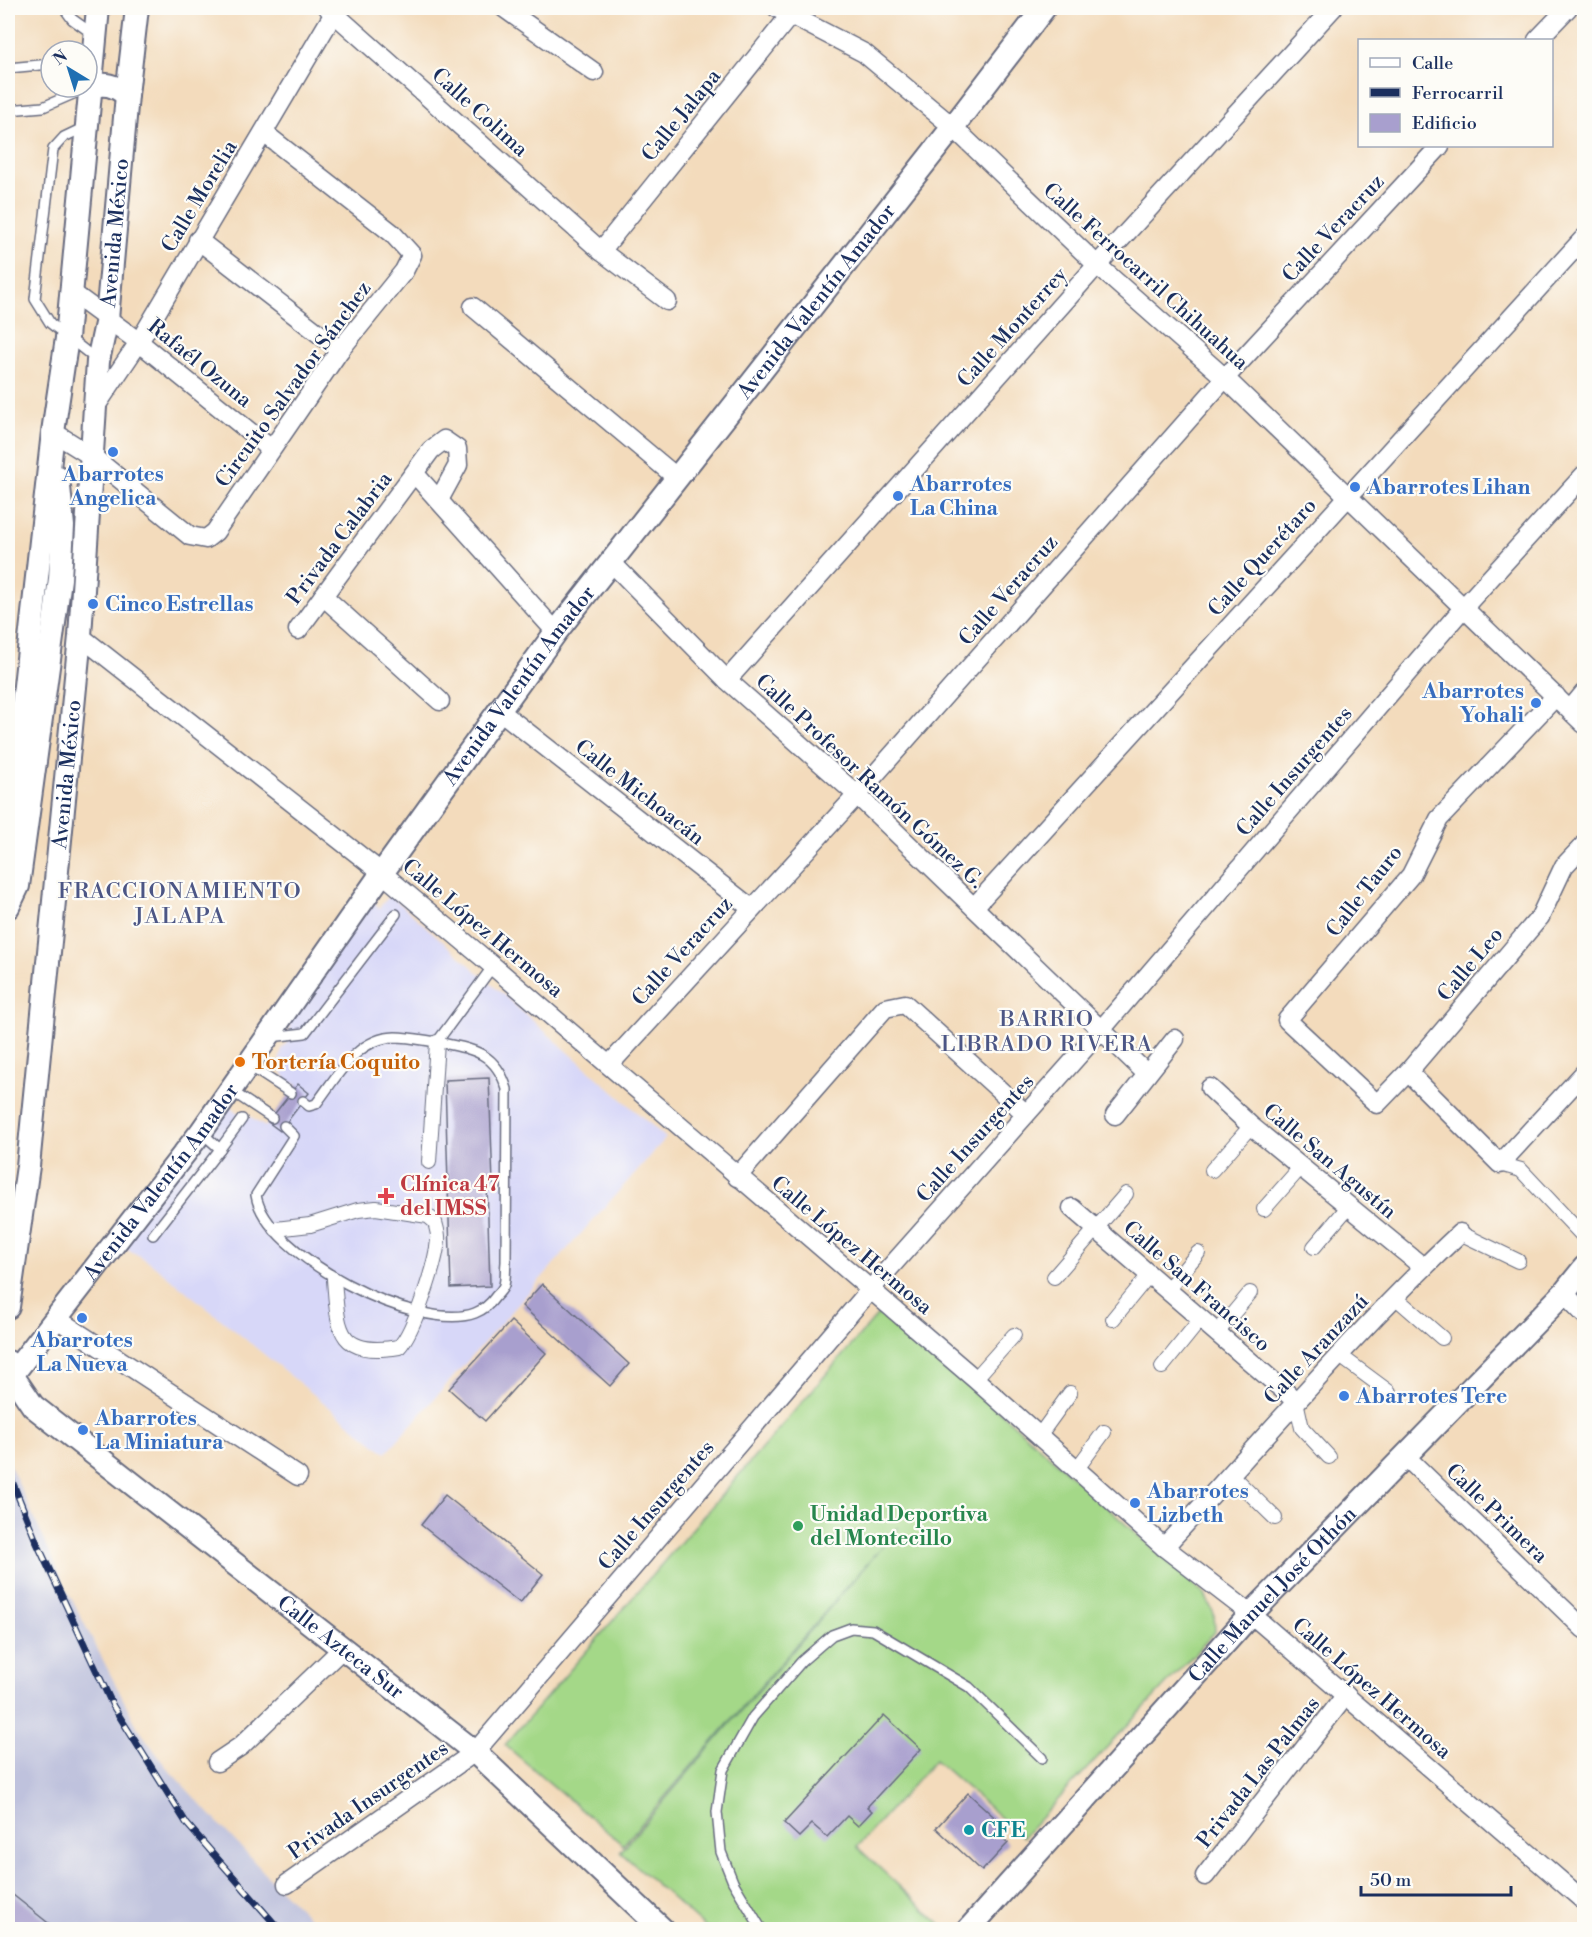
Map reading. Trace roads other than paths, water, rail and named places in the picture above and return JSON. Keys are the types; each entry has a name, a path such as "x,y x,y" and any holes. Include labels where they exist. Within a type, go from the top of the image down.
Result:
{"street":[{"name":"Avenida México","path":"94,39 98,8"},
{"name":"Avenida México","path":"8,1307 28,1167 80,636 98,361 107,319 137,8"},
{"path":"504,8 594,72"},
{"name":"Avenida Valentín Amador","path":"10,1369 57,1319 201,1132 382,873 556,632 1044,8"},
{"name":"Calle Monterrey","path":"727,680 1097,265 1333,8"},
{"path":"1538,39 1568,8"},
{"name":"Calle Morelia","path":"96,406 139,342 264,133 333,9"},
{"name":"Calle Colima","path":"333,9 601,251 667,301"},
{"name":"Calle Ferrocarril Chihuahua","path":"788,10 864,53 953,127 1097,265 1225,378 1584,724"},
{"name":"Calle Jalapa","path":"601,251 788,10"},
{"path":"99,83 115,86 127,95"},
{"name":"Avenida México","path":"8,840 53,432 67,338 87,99"},
{"name":"Circuito Salvador Sánchez","path":"53,432 93,457 190,536 206,539 216,532 340,350 404,271 412,255 392,233 264,133"},
{"name":"Calle Veracruz","path":"610,1064 857,795 1225,378 1439,147"},
{"name":"Calle Querétaro","path":"974,907 1584,238"},
{"path":"198,240 340,350"},
{"name":"Rafaél Ozuna","path":"71,292 139,342 271,449"},
{"path":"473,307 676,477"},
{"name":"Avenida México","path":"8,908 18,886 60,579 63,526 53,432"},
{"name":"Privada Calabria","path":"298,630 431,450 444,440 457,449 458,465 439,500"},
{"name":"Avenida México","path":"63,526 93,457"},
{"name":"Privada Calabria","path":"415,474 556,632"},
{"name":"Calle Insurgentes","path":"475,1752 870,1290 1100,1031 1464,607 1584,475"},
{"name":"Calle Profesor Ramón Gómez G.","path":"611,562 727,680 857,795 1147,1074"},
{"path":"323,596 440,701"},
{"name":"Calle López Hermosa","path":"80,636 382,873 610,1064 737,1177 975,1379 1164,1547 1251,1614 1584,1901"},
{"path":"1570,710 1584,693"},
{"name":"Calle Tauro","path":"1377,1104 1287,1020 1411,875 1439,819 1556,696"},
{"name":"Calle Michoacán","path":"500,711 751,908"},
{"name":"Calle Leo","path":"1377,1104 1408,1072 1540,917 1564,866 1584,845"},
{"path":"737,1177 885,1008 905,1004 1026,1114"},
{"path":"1115,1115 1175,1039"},
{"path":"429,1162 437,1042"},
{"path":"1408,1072 1500,1164 1521,1170 1584,1237"},
{"path":"1500,1164 1584,1073"},
{"name":"Calle San Agustín","path":"1210,1088 1251,1126 1423,1267"},
{"path":"1212,1170 1251,1126"},
{"path":"8,1187 28,1167"},
{"path":"1264,1209 1301,1167"},
{"path":"1054,1277 1126,1194"},
{"path":"1314,1247 1349,1206"},
{"path":"276,1229 310,1225 358,1210 376,1208 428,1216 435,1222 438,1239 426,1288 408,1338 399,1347 361,1349 348,1340 337,1325 334,1279"},
{"name":"Calle San Francisco","path":"1072,1208 1296,1401"},
{"name":"Calle Aranzazú","path":"1164,1547 1339,1355 1423,1267 1460,1233 1518,1261"},
{"path":"1167,1290 1198,1253"},
{"name":"Calle Manuel José Othón","path":"968,1929 1251,1614 1564,1293 1584,1268"},
{"path":"1113,1319 1149,1275"},
{"path":"1216,1334 1250,1293"},
{"path":"1564,1293 1584,1314"},
{"path":"1395,1297 1442,1338"},
{"path":"57,1319 298,1476"},
{"path":"1162,1367 1200,1320"},
{"path":"975,1379 1014,1335"},
{"path":"1339,1355 1389,1392"},
{"name":"Calle Azteca Sur","path":"10,1369 33,1406 475,1752 663,1929"},
{"path":"1039,1436 1070,1393"},
{"path":"1296,1401 1302,1428 1329,1457"},
{"path":"1076,1470 1104,1432"},
{"name":"Calle Primera","path":"1405,1456 1584,1629"},
{"path":"1231,1475 1275,1518"},
{"path":"217,1762 241,1746 342,1649"},
{"name":"Privada Las Palmas","path":"1205,1876 1346,1695"},
{"name":"Privada Insurgentes","path":"286,1884 475,1752"}],"lane":[{"path":"64,8 72,19 94,35"},
{"path":"8,68 39,65"},
{"path":"8,110 43,107 60,99"},
{"path":"85,127 64,137 53,150 35,299 40,312 67,338 98,361"},
{"path":"267,1037 305,1033 396,914"},
{"path":"437,1042 493,966"},
{"path":"284,1126 294,1136 256,1195 262,1214 290,1245 334,1279 388,1304 447,1317 475,1313 491,1303 504,1287 507,1089 502,1072 490,1059 474,1049 437,1042 395,1037 373,1040 354,1054 316,1104 309,1106 303,1101"},
{"path":"248,1065 291,1093"},
{"path":"230,1090 272,1118"},
{"path":"153,1235 242,1119"},
{"path":"201,1132 220,1149"},
{"path":"762,1929 733,1882 721,1852 717,1812 723,1770 753,1717 802,1661 832,1635 851,1628 873,1630 969,1687 1042,1758"}],"railway":[{"path":"8,1471 36,1541 113,1706 187,1824 280,1930"}],"place":[{"name":"Abarrotes Angelica","path":"113,452"},
{"name":"Abarrotes Lihan","path":"1355,487"},
{"name":"Abarrotes La China","path":"898,496"},
{"name":"Cinco Estrellas","path":"93,604"},
{"name":"Abarrotes Yohali","path":"1536,703"},
{"name":"Tortería Coquito","path":"240,1062"},
{"name":"Clínica 47 del IMSS","path":"386,1196"},
{"name":"Abarrotes La Nueva","path":"82,1318"},
{"name":"Abarrotes Tere","path":"1344,1396"},
{"name":"Abarrotes La Miniatura","path":"83,1430"},
{"name":"Abarrotes Lizbeth","path":"1135,1503"},
{"name":"Unidad Deportiva del Montecillo","path":"798,1526"},
{"name":"CFE","path":"969,1830"}],"district":[{"name":"FRACCIONAMIENTO JALAPA","path":"180,902"},
{"name":"BARRIO LIBRADO RIVERA","path":"1047,1030"}]}
